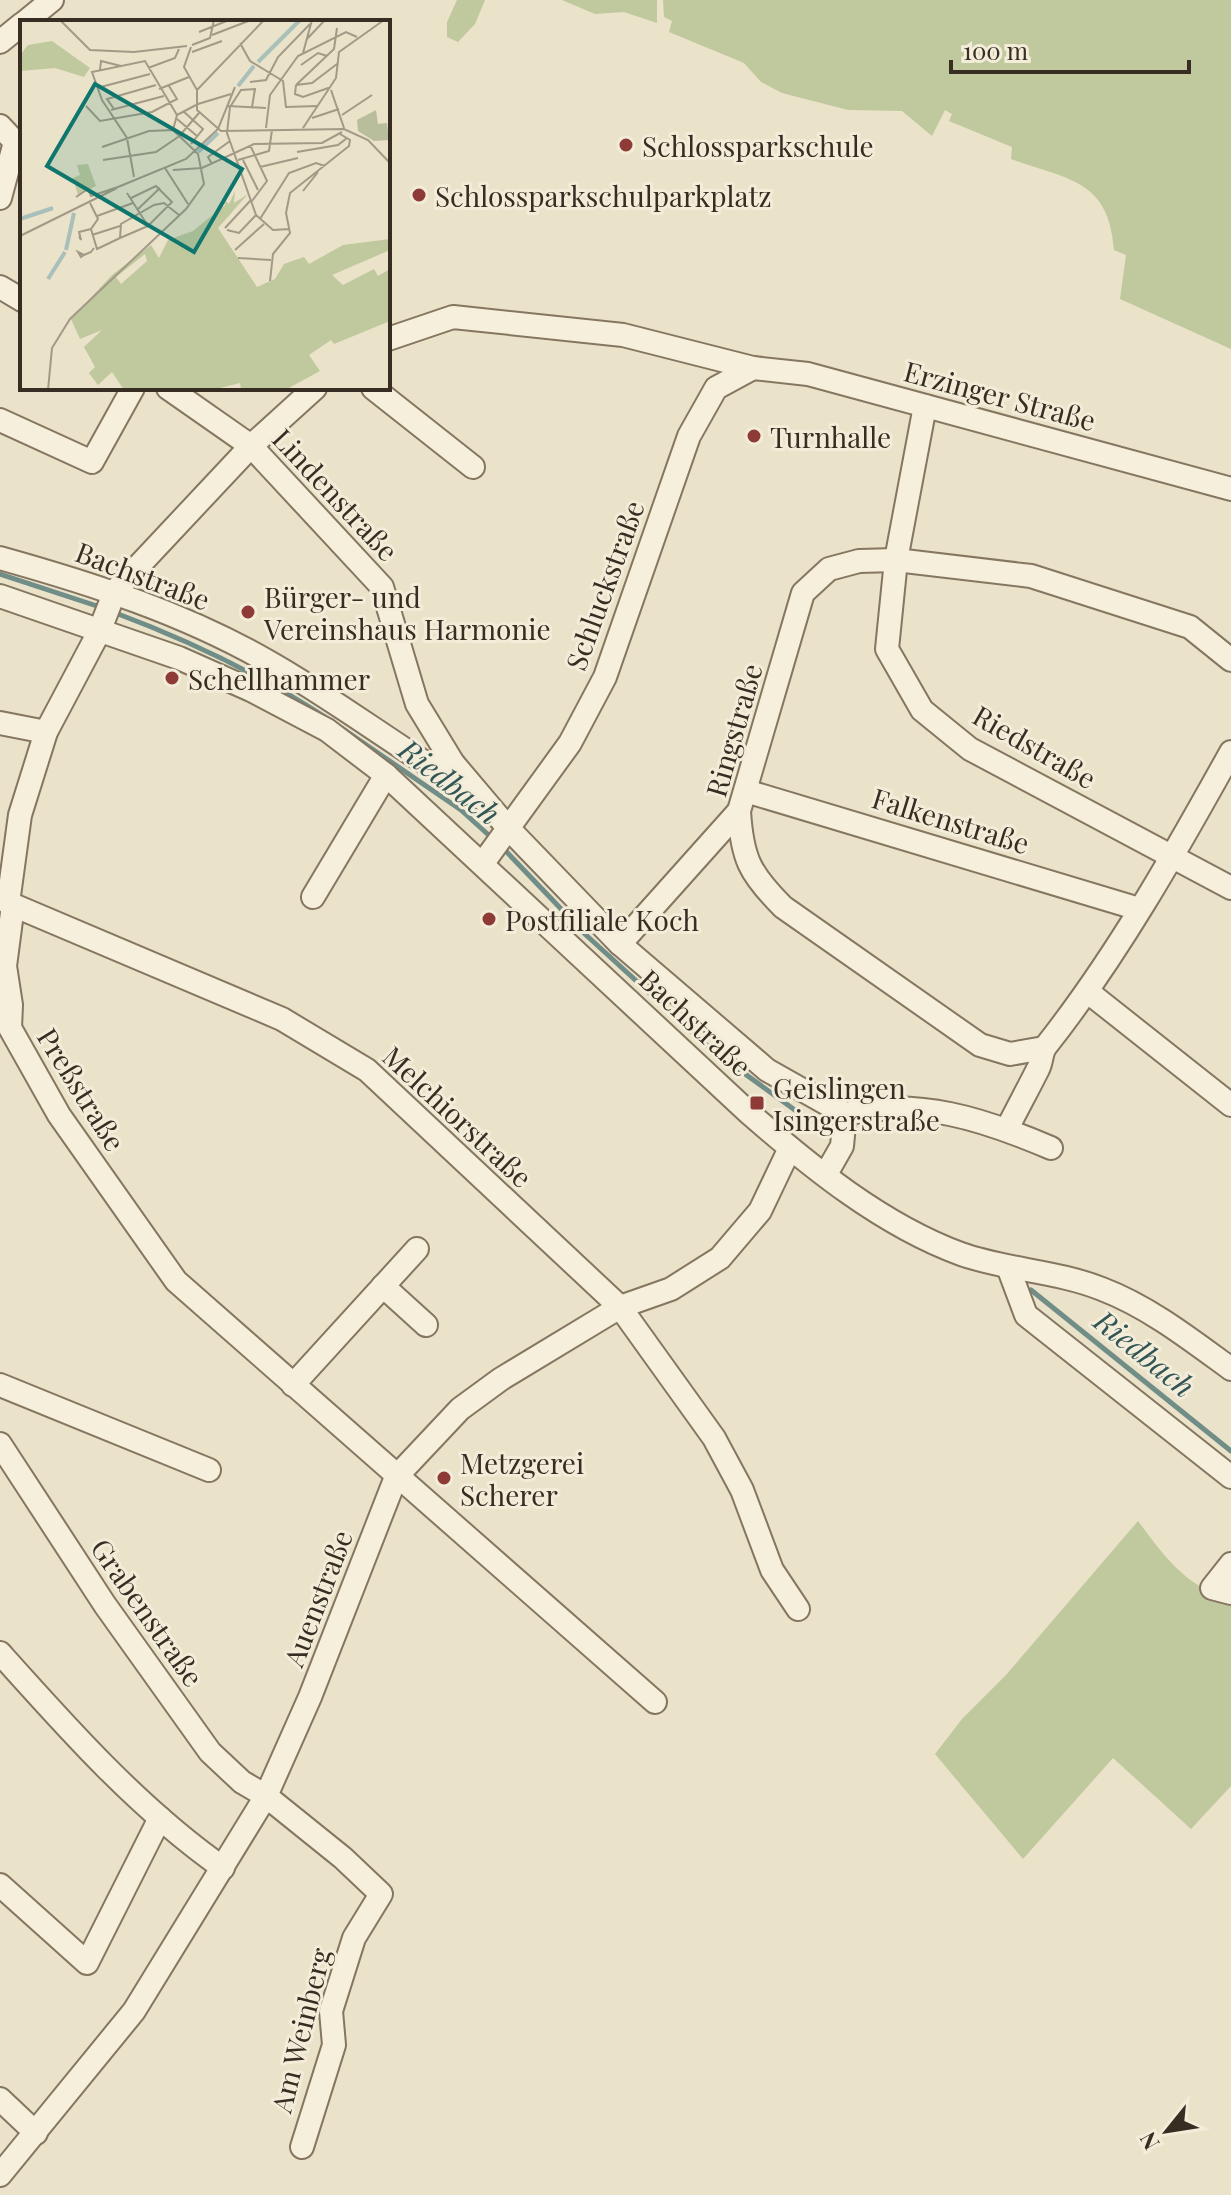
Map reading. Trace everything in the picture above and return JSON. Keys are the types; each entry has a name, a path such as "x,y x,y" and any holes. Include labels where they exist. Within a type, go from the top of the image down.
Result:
{"street":[{"path":"27,20 52,0"},
{"path":"0,42 20,25"},
{"path":"0,126 15,142 0,198"},
{"path":"0,287 20,299"},
{"name":"Erzinger Straße","path":"390,338 453,317 623,335 753,368 808,374 1231,489"},
{"name":"Schluckstraße","path":"496,844 570,743 605,677 689,436 716,388 753,368"},
{"path":"0,420 92,462 132,390"},
{"name":"Lindenstraße","path":"171,390 251,446 382,587 417,704 453,763"},
{"name":"Preßstraße","path":"313,390 251,446 107,610 46,732 20,815 7,903 5,966 11,1005 5,1028 59,1115 176,1281 655,1702"},
{"path":"376,390 473,467"},
{"name":"Riedstraße","path":"925,406 896,560 887,649 922,710 970,749 1231,888"},
{"name":"Bachstraße","path":"0,558 107,610 260,676 427,764 453,763 496,844 790,1148 918,1235 961,1254 1101,1288 1154,1316 1231,1369"},
{"name":"Ringstraße","path":"1044,1048 1010,1054 980,1045 783,907 756,880 741,849 742,801 803,593 829,569 859,561 896,560 1031,576 1190,627 1231,660"},
{"name":"Bachstraße","path":"0,596 107,610 179,658 260,676 386,775 496,844 620,944 767,1070 845,1114"},
{"path":"0,723 46,732"},
{"path":"1007,1129 1040,1065 1044,1048 1054,1040 1088,992 1173,857 1231,752"},
{"path":"313,897 386,775"},
{"path":"620,944 742,801"},
{"name":"Falkenstraße","path":"742,801 1139,909"},
{"name":"Melchiorstraße","path":"7,903 282,1019 367,1070 620,1307 714,1438 742,1490 772,1570 798,1609"},
{"path":"1088,992 1231,1105"},
{"path":"826,1174 842,1146 845,1114 879,1107 917,1107 1007,1129 1051,1148"},
{"name":"Auenstraße","path":"0,2175 134,2011 266,1796 310,1697 396,1477 460,1409 501,1379 620,1307 671,1289 720,1258 760,1211 790,1148"},
{"path":"293,1385 417,1249"},
{"path":"1008,1267 1026,1315 1231,1477"},
{"path":"383,1286 426,1325"},
{"path":"0,1385 209,1470"},
{"name":"Grabenstraße","path":"0,1444 105,1605 210,1752 242,1782 266,1796"},
{"path":"1231,1564 1212,1588 1231,1593"},
{"path":"0,1653 62,1723 160,1818 223,1868"},
{"name":"Am Weinberg","path":"266,1796 381,1894 354,1938 331,2011 334,2045 302,2147"},
{"path":"0,1885 87,1963 160,1818"},
{"path":"0,2099 36,2133"}],"green space":[{"path":"457,0 485,0 475,24 458,42 447,37 447,22"},
{"path":"562,0 657,0 657,23 624,12 595,14"},
{"path":"663,0 1231,0 1231,349 1120,299 1126,255 1114,250 1104,209 1082,186 1011,159 1012,147 949,121 952,114 945,110 932,136 902,111 848,110 782,93 761,82 744,63 669,32 672,21 664,17"},
{"path":"1138,1521 1178,1569 1201,1587 1231,1601 1231,1786 1191,1829 1113,1758 1023,1859 935,1754 962,1719 1006,1675"}],"waterway":[{"name":"Riedbach","path":"0,574 103,608"},
{"name":"Riedbach","path":"113,612 222,658 325,717"},
{"name":"Riedbach","path":"343,729 461,810 493,839"},
{"name":"Riedbach","path":"501,846 586,935 712,1050 810,1121"},
{"name":"Riedbach","path":"1031,1290 1231,1451"}],"place":[{"name":"Schlossparkschule","path":"626,145"},
{"name":"Schlossparkschulparkplatz","path":"419,195"},
{"name":"Turnhalle","path":"754,436"},
{"name":"Bürger- und Vereinshaus Harmonie","path":"248,612"},
{"name":"Schellhammer","path":"172,678"},
{"name":"Postfiliale Koch","path":"489,919"},
{"name":"Geislingen Isingerstraße","path":"757,1103"},
{"name":"Metzgerei Scherer","path":"444,1478"}]}
